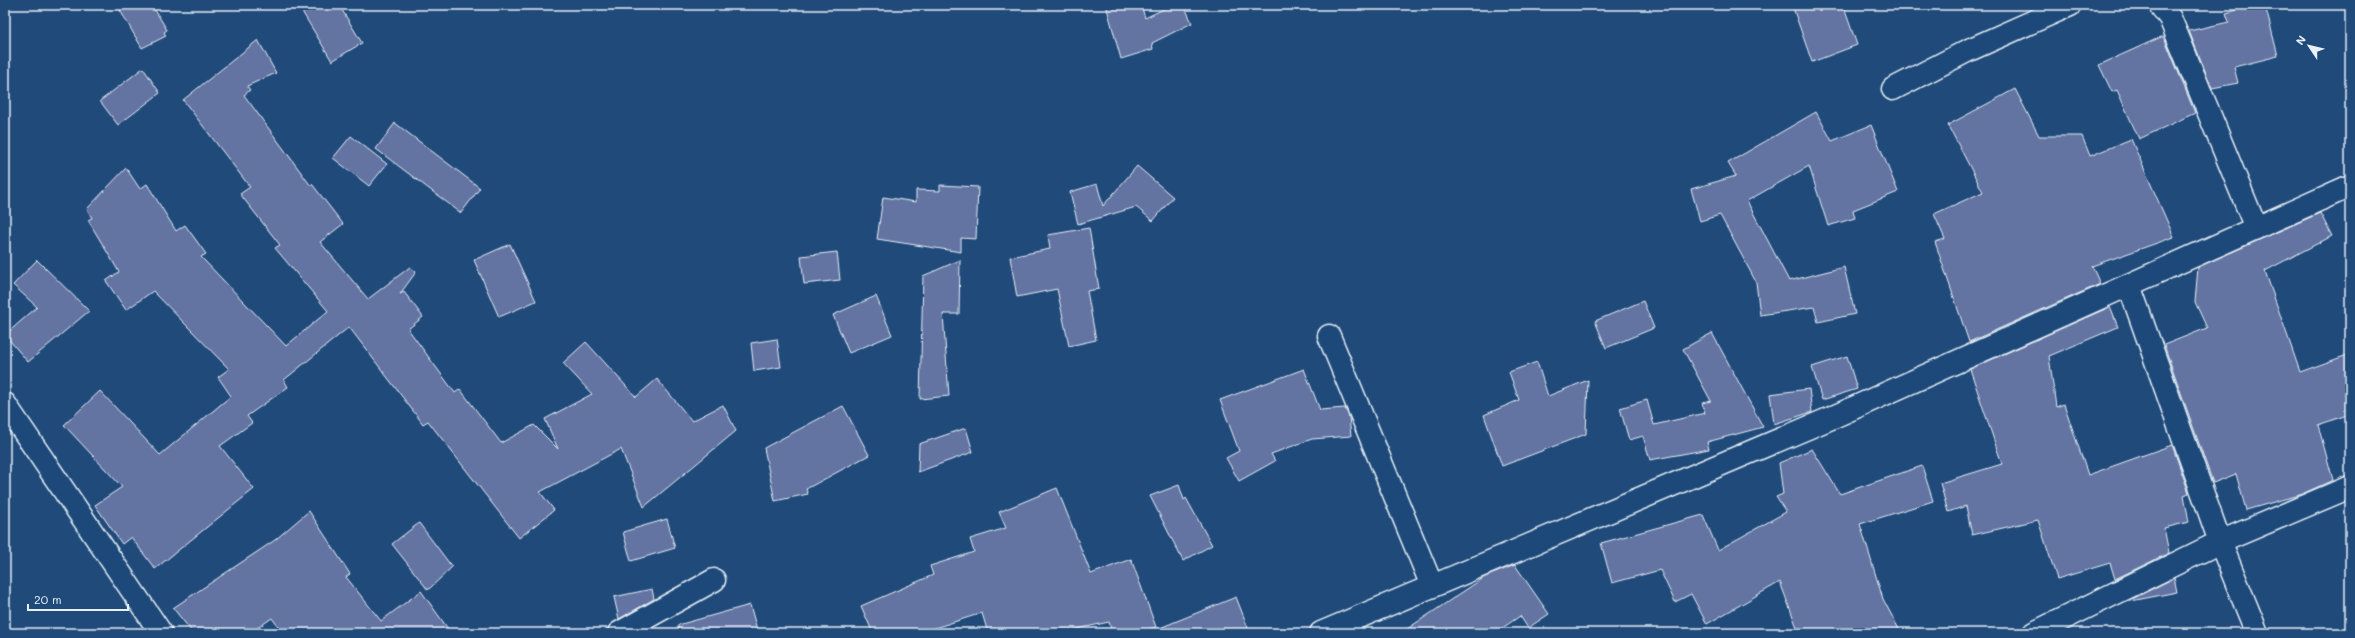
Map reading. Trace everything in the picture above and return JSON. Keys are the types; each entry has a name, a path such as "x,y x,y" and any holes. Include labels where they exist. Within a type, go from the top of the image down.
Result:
{"street":[{"path":"1893,89 1969,50 2070,5"},
{"path":"2160,5 2170,18 2256,228"},
{"path":"1321,633 1832,418 2350,186"},
{"path":"2129,285 2220,542 2257,633"},
{"path":"1328,336 1432,586"},
{"path":"5,404 161,633"},
{"path":"2034,633 2220,542 2350,487"},
{"path":"619,633 714,580"}],"building":[{"path":"117,5 152,5 167,30 164,32 166,36 142,48"},
{"path":"298,5 339,5 362,43 332,61"},
{"path":"1106,5 1141,5 1145,18 1172,5 1184,5 1192,23 1152,43 1153,49 1121,59"},
{"path":"1792,5 1843,5 1857,45 1812,62"},
{"path":"2256,5 2265,5 2278,56 2234,67 2238,83 2212,88 2189,31 2229,22 2226,13"},
{"path":"2164,37 2195,113 2139,139 2117,90 2112,92 2099,65"},
{"path":"258,40 276,73 247,86 250,90 244,95 311,186 312,184 343,224 320,242 368,299 410,267 416,272 400,294 404,292 423,317 408,329 455,393 460,389 501,443 534,425 558,449 545,419 592,394 563,363 586,342 636,397 657,379 692,421 723,405 736,431 644,507 621,449 540,492 554,510 519,538 428,421 423,424 349,327 284,380 288,387 247,416 252,423 220,446 254,489 155,569 131,537 122,544 95,505 122,487 64,425 100,391 160,455 231,396 218,377 229,369 153,291 126,310 106,281 119,272 88,220 92,218 87,209 126,168 140,189 147,184 176,231 185,225 206,254 201,257 286,346 328,311 275,248 280,245 240,194 250,187 183,100"},
{"path":"143,68 160,93 118,125 100,101"},
{"path":"2015,89 2039,136 2082,136 2090,156 2131,139 2174,237 2092,266 2100,284 1969,342 1935,242 1945,239 1934,214 1983,192 1948,125"},
{"path":"1816,112 1832,141 1871,125 1898,192 1853,210 1855,218 1828,226 1809,166 1747,201 1789,281 1844,267 1855,314 1818,322 1814,307 1760,315 1756,282 1720,215 1700,221 1691,189 1736,176 1728,163"},
{"path":"395,123 480,188 461,213 376,149"},
{"path":"351,136 387,164 369,186 333,158"},
{"path":"1137,166 1173,197 1153,221 1136,207 1078,224 1070,192 1097,184 1103,206"},
{"path":"940,185 978,187 976,239 961,238 961,252 877,239 883,197 916,202 916,190 940,191"},
{"path":"2320,213 2332,236 2265,271 2300,372 2350,354 2350,414 2318,425 2333,480 2302,494 2246,510 2236,474 2213,483 2164,345 2207,328 2195,302 2198,267"},
{"path":"1089,228 1099,289 1087,291 1096,340 1069,346 1057,289 1017,297 1010,257 1050,249 1048,235"},
{"path":"510,244 536,301 499,317 474,260"},
{"path":"837,252 840,280 804,284 801,256"},
{"path":"37,260 89,311 28,362 5,335 37,307 13,285"},
{"path":"960,260 959,314 943,314 949,396 920,399 923,276"},
{"path":"876,296 892,335 849,353 833,315"},
{"path":"1643,301 1654,328 1606,348 1595,321"},
{"path":"2110,307 2118,327 2049,356 2056,407 2064,404 2088,475 2172,445 2189,493 2184,495 2189,522 2164,528 2169,553 2115,579 2110,563 2057,579 2038,520 1972,535 1966,506 1948,512 1940,483 2002,464 1970,369"},
{"path":"1712,333 1763,427 1707,442 1709,449 1650,460 1643,436 1629,440 1620,408 1647,400 1654,425 1705,413 1702,403 1711,401 1683,349"},
{"path":"777,339 781,367 754,371 751,343"},
{"path":"1847,356 1857,389 1822,400 1812,367"},
{"path":"1537,362 1548,396 1588,380 1586,434 1502,466 1484,415 1519,400 1509,372"},
{"path":"1304,369 1320,410 1345,408 1349,417 1351,436 1312,439 1271,454 1275,461 1239,481 1226,458 1239,451 1220,400"},
{"path":"1809,389 1812,412 1774,424 1770,394"},
{"path":"843,406 869,455 806,489 808,494 775,501 764,448"},
{"path":"966,428 973,452 918,472 919,444"},
{"path":"1812,449 1840,494 1922,466 1933,501 1860,524 1883,599 1901,633 1799,633 1780,582 1707,624 1691,594 1675,602 1660,570 1612,583 1601,543 1703,515 1718,550 1786,512 1776,497 1783,494 1779,463"},
{"path":"1179,485 1184,500 1186,498 1212,545 1183,561 1150,496"},
{"path":"1057,488 1091,574 1131,559 1156,627 1135,633 1112,633 1109,622 1059,633 988,633 982,613 919,633 873,633 861,606 933,575 930,566 974,552 970,539 1006,528 999,512"},
{"path":"309,511 350,574 346,577 381,621 421,591 451,633 283,633 272,618 250,633 193,633 173,608 275,540"},
{"path":"667,519 675,548 631,561 623,532"},
{"path":"419,523 452,567 428,590 392,544"},
{"path":"1515,565 1549,614 1528,628 1520,616 1495,633 1401,633 1485,577"},
{"path":"2174,578 2177,592 2126,602"},
{"path":"652,589 654,599 619,619 614,597"},
{"path":"1236,597 1250,633 1150,633 1150,632"},
{"path":"750,605 758,633 679,633 678,625"}]}
